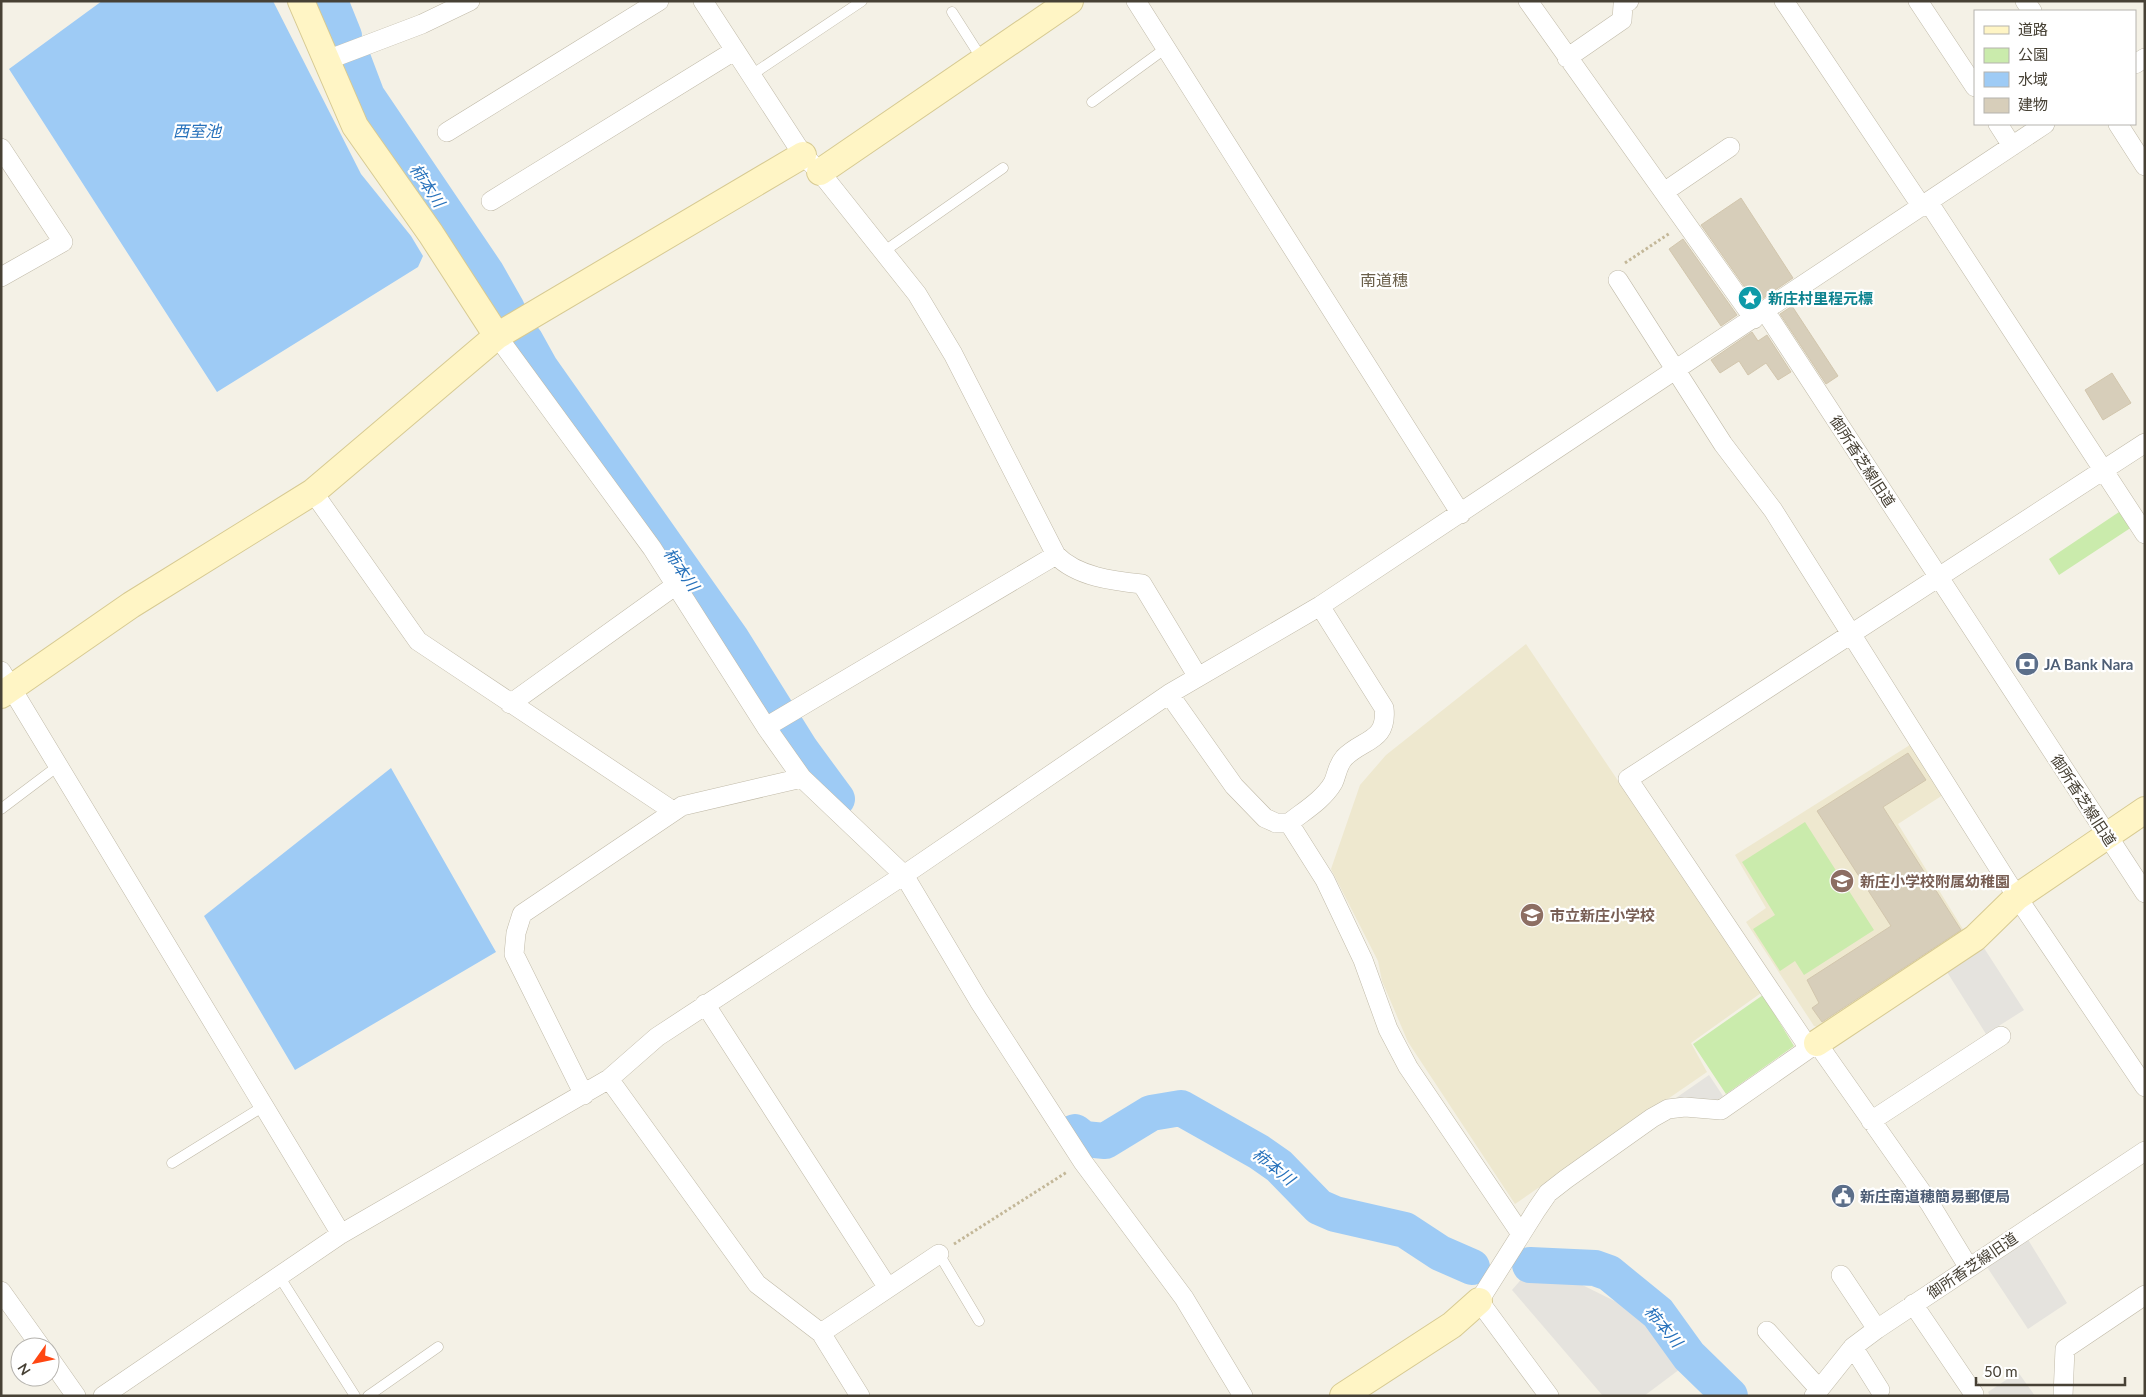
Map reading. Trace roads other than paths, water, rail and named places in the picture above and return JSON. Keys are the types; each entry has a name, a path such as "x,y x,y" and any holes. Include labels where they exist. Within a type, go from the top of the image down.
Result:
{"street":[{"path":"302,1 355,126 431,234 497,336 776,722 802,778 904,875 979,1001 1084,1162 1184,1298 1243,1396"},
{"path":"327,60 422,24 470,1"},
{"path":"447,132 659,1"},
{"path":"341,1234 58,766 5,685 313,492 497,336 812,164 983,60 1070,1"},
{"path":"1136,1 1461,514"},
{"name":"御所香芝線旧道","path":"1528,1 1664,192 1759,315 1939,578 2145,893"},
{"path":"1567,58 1622,20 1622,6 1629,1"},
{"path":"1784,1 1926,205 2145,534"},
{"path":"1918,1 1974,85"},
{"path":"709,4 734,51 750,76 812,164 917,294 953,354 1056,556 1064,563 1082,572 1142,584 1198,677"},
{"path":"492,201 734,51"},
{"path":"1999,125 2012,146"},
{"path":"103,1396 341,1234 609,1079 658,1037 705,1004 904,875 1169,694 1320,606 1926,205 2044,125"},
{"path":"2119,125 2145,166"},
{"path":"1664,192 1730,147"},
{"path":"1,148 62,242 1,277"},
{"path":"1618,280 1723,444 1773,510 2017,897 2145,1087"},
{"path":"1969,1268 1930,1204 1871,1121 1813,1045 1628,779 2145,442"},
{"path":"313,492 418,641 510,704 674,811"},
{"path":"776,722 1056,556"},
{"path":"510,704 676,585"},
{"path":"1169,694 1234,786 1265,818 1276,823 1290,823 1324,796 1333,782 1338,766 1344,757 1379,734 1386,721 1384,708 1320,606"},
{"path":"584,1095 514,954 516,933 522,914 682,806 802,778"},
{"path":"1343,1396 1452,1325 1479,1301 1548,1194 1652,1118 1668,1109 1721,1110 1813,1045 1975,938 2017,897 2107,834 2145,810"},
{"path":"1290,823 1325,880 1363,960 1388,1029 1408,1067 1522,1234"},
{"path":"705,1004 888,1288"},
{"path":"1871,1121 2001,1036"},
{"path":"609,1079 757,1284 821,1333 860,1396"},
{"name":"御所香芝線旧道","path":"1817,1392 1853,1347 1877,1329 2145,1150"},
{"path":"821,1333 939,1254"},
{"path":"1841,1275 1877,1329"},
{"path":"1,1291 34,1337"},
{"path":"2062,1396 2064,1349 2145,1295"},
{"path":"1479,1301 1549,1396"},
{"path":"1914,1304 1974,1394"},
{"path":"1767,1331 1817,1392"},
{"path":"1853,1347 1880,1390"},
{"path":"60,1373 76,1396"}],"lane":[{"path":"750,76 862,1"},
{"path":"952,12 983,60"},
{"path":"1092,102 1166,48"},
{"path":"883,252 1003,168"},
{"path":"1,809 58,766"},
{"path":"172,1163 264,1106"},
{"path":"939,1254 979,1321"},
{"path":"279,1276 355,1396"},
{"path":"368,1396 438,1347"}],"water":[{"name":"西室池","path":"102,1 273,1 361,174 411,236 423,256 418,267 217,392 9,69"},
{"path":"391,768 496,952 295,1070 204,916"}],"waterway":[{"name":"柿本川","path":"330,1 344,36"},
{"name":"柿本川","path":"353,59 367,96 486,272 507,309"},
{"name":"柿本川","path":"525,340 540,367 731,638 801,750 837,799"},
{"name":"柿本川","path":"1075,1132 1084,1139 1105,1141 1151,1113 1181,1108 1259,1152 1279,1166 1319,1207 1335,1214 1405,1230 1440,1253 1472,1267"},
{"name":"柿本川","path":"1530,1265 1595,1268 1609,1273 1658,1313 1689,1356 1730,1396"}],"place":[{"name":"新庄村里程元標","path":"1750,298"},
{"name":"JA Bank Nara","path":"2027,664"},
{"name":"新庄小学校附属幼稚園","path":"1842,881"},
{"name":"市立新庄小学校","path":"1532,915"},
{"name":"新庄南道穂簡易郵便局","path":"1843,1196"}],"district":[{"name":"南道穗","path":"1384,279"}]}
